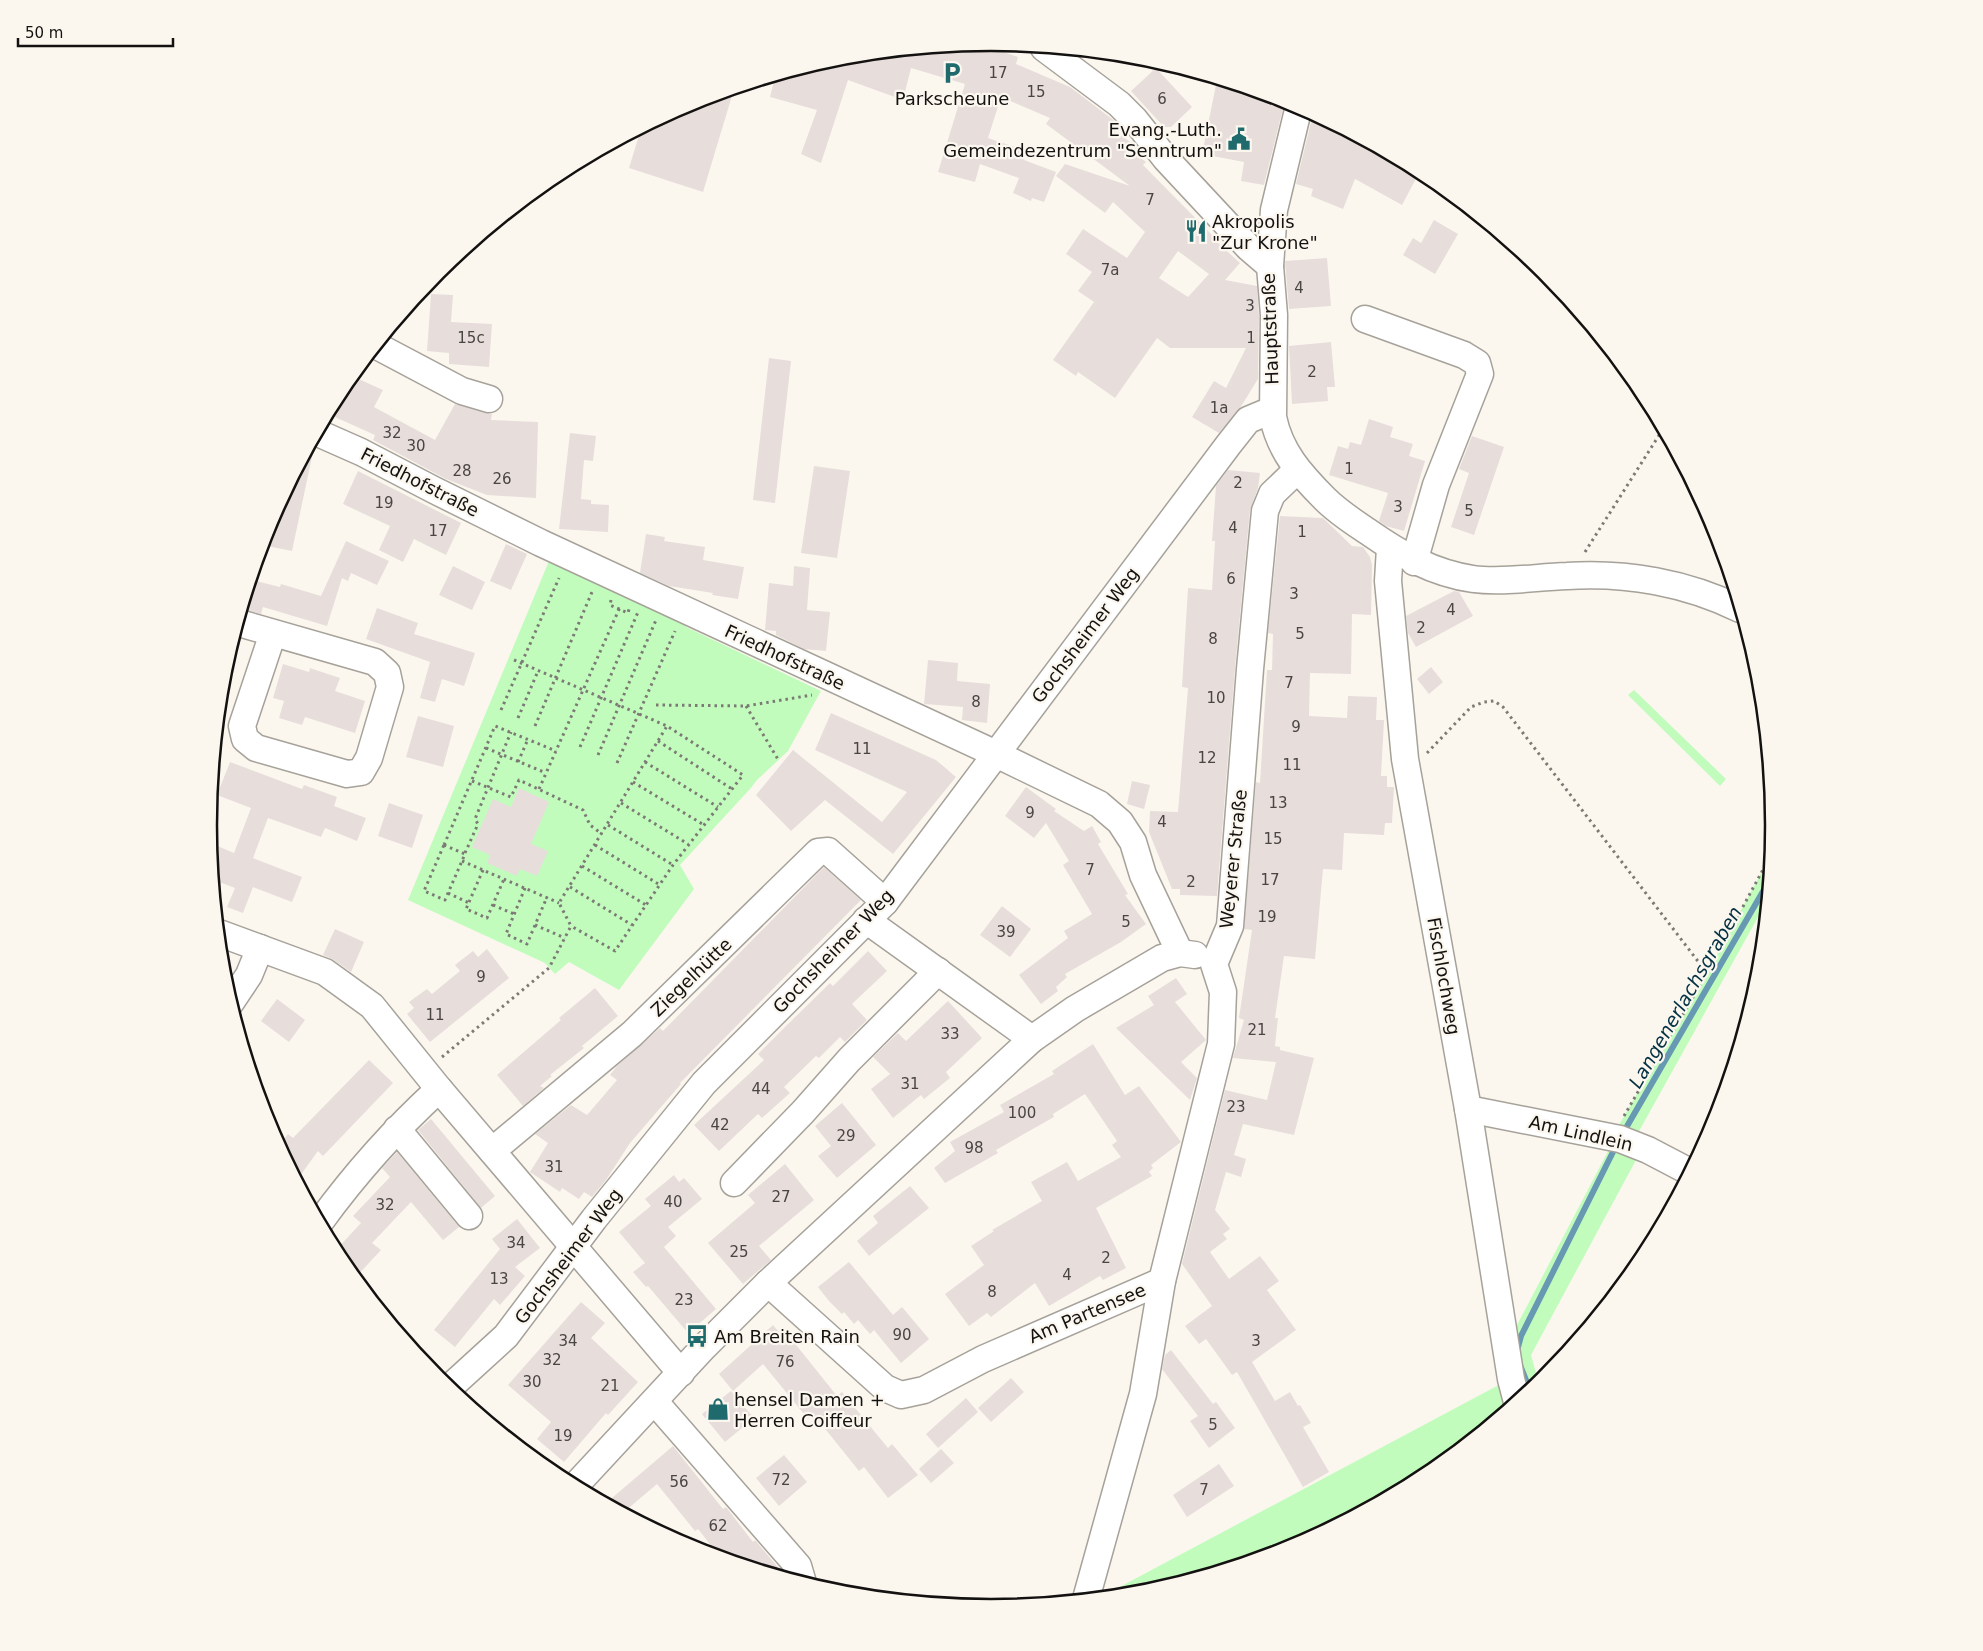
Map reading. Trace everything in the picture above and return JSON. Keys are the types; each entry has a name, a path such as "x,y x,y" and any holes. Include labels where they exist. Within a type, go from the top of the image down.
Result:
{"street":[{"name":"Hauptstraße","path":"1052,54 1119,104 1178,172 1249,248 1270,266 1274,315 1272,410 1248,420 1229,444"},
{"path":"1270,266 1274,210 1297,114"},
{"path":"1365,319 1464,355 1477,363 1480,374 1436,486 1414,562"},
{"path":"382,348 462,391 489,399"},
{"path":"1272,410 1276,432 1287,456 1297,470 1337,511 1390,548 1414,562 1436,571 1473,579 1517,580 1570,575 1637,577 1672,584 1734,607"},
{"name":"Friedhofstraße","path":"323,435 361,452 542,543 996,754 1099,804 1120,822 1133,842 1143,875 1180,953"},
{"name":"Gochsheimer Weg","path":"455,1383 506,1336 572,1247 704,1083 885,902 1229,444"},
{"name":"Weyerer Straße","path":"1214,964 1230,926 1250,669 1265,512 1272,494 1297,470"},
{"name":"Fischlochweg","path":"1390,548 1388,581 1405,759 1468,1109 1511,1379 1515,1395"},
{"path":"244,625 375,662 387,672 390,687 369,758 361,772 347,774 265,751 256,748 245,739 242,726 273,633"},
{"name":"Ziegelhütte","path":"492,1151 632,1034 818,852 828,851 885,902"},
{"path":"866,920 1032,1039"},
{"path":"225,935 326,972 372,1006 572,1247 681,1373"},
{"path":"236,994 249,975 260,948"},
{"path":"580,1481 768,1283 1032,1039 1075,1009 1162,958 1180,953 1198,956 1214,964 1223,992 1221,1044 1162,1281"},
{"path":"734,1182 803,1112 849,1060 938,971"},
{"path":"324,1217 368,1160 397,1130 432,1080"},
{"name":"Am Lindlein","path":"1468,1109 1632,1142 1685,1170"},
{"path":"397,1130 469,1216"},
{"name":"Am Partensee","path":"768,1283 885,1388 901,1395 924,1390 983,1359 1162,1281"},
{"name":"Am Partensee","path":"1088,1594 1144,1394 1162,1281"},
{"path":"655,1402 798,1566 801,1575"}],"path":[{"path":"1570,575 1660,434"},
{"path":"501,710 558,578 567,581"},
{"path":"583,588 599,595"},
{"path":"535,726 592,592"},
{"path":"580,748 638,612 630,608 628,613 620,607 610,605 612,601 605,598"},
{"path":"539,789 620,607"},
{"path":"647,616 663,623"},
{"path":"598,755 656,620"},
{"path":"617,763 676,628 669,625"},
{"path":"462,861 547,897 559,904 571,926 615,951 673,864 743,775 667,726 514,660"},
{"path":"518,718 538,671"},
{"path":"656,705 746,706 813,695"},
{"path":"1405,759 1427,753 1471,707 1484,702 1494,701 1503,708 1708,973"},
{"path":"746,706 779,761"},
{"path":"511,732 475,819 478,824 445,900 424,891 495,726 511,732 556,751"},
{"path":"559,904 667,726"},
{"path":"518,762 528,739"},
{"path":"658,741 732,789"},
{"path":"486,748 546,774"},
{"path":"646,762 718,807"},
{"path":"472,781 511,797 519,780 584,810 590,825 602,834"},
{"path":"633,782 704,825"},
{"path":"620,803 689,844"},
{"path":"608,825 673,864"},
{"path":"444,845 465,854"},
{"path":"595,845 660,885"},
{"path":"582,866 646,905"},
{"path":"1612,1137 1708,973 1764,867"},
{"path":"483,870 466,909 487,918 504,879"},
{"path":"570,886 632,925"},
{"path":"526,888 506,934 527,944 547,897"},
{"path":"448,893 469,902"},
{"path":"493,905 514,914"},
{"path":"535,925 565,938"},
{"path":"432,1080 550,968 571,926"}],"green space":[{"path":"549,561 687,623 686,627 821,691 788,751 757,780 680,865 694,889 619,990 569,962 555,974 545,963 408,900"},
{"path":"1634,690 1726,779 1720,786 1628,695"},
{"path":"1764,867 1760,913 1633,1142 1643,1147 1531,1355 1537,1375 1516,1395 1506,1346 1615,1138 1612,1137 1707,973"},
{"path":"1510,1379 1514,1396 1463,1440 1379,1496 1334,1520 1288,1541 1240,1559 1143,1585 1115,1589"}],"building":[{"path":"992,51 1002,51 1018,57 1016,64 1070,87 1116,122 1111,128 1139,149 1136,154 1146,162 1143,165 1218,243 1240,263 1225,280 1257,286 1259,316 1258,379 1240,408 1219,433 1192,417 1214,381 1226,388 1246,348 1170,348 1157,338 1115,398 1078,372 1076,376 1053,360 1094,302 1078,291 1092,272 1066,254 1083,229 1127,258 1145,232 1113,202 1105,213 1056,176 1065,164 1130,186 1046,124 1050,118 1001,97 988,138 1027,151 1024,160 1056,172 1044,202 1032,198 1031,201 1013,193 1019,178 980,164 975,182 938,172 965,84 911,68 903,100 848,80 821,163 801,154 817,110 770,97 773,83 840,66 890,58","holes":["1178,251 1209,274 1188,297 1159,278"]},
{"path":"1155,69 1157,70 1192,107 1171,127 1164,127 1131,91"},
{"name":"Evang.-Luth. Gemeindezentrum \"Senntrum\"","path":"1216,85 1283,108 1264,185 1241,181 1244,162 1202,154"},
{"path":"732,96 703,192 629,168 639,136 695,110"},
{"path":"1311,121 1379,155 1416,178 1402,205 1355,179 1343,209 1311,196 1313,189 1296,184"},
{"path":"1434,220 1458,234 1435,274 1403,255 1413,238 1421,243"},
{"path":"1327,258 1331,306 1289,309 1285,261"},
{"path":"431,294 453,295 451,322 492,324 489,367 449,364 449,353 427,351"},
{"path":"1331,342 1335,387 1327,387 1328,401 1292,404 1289,346"},
{"path":"769,358 791,361 775,503 753,500"},
{"path":"359,379 383,390 374,407 435,440 455,404 492,414 491,420 538,422 536,498 487,495 446,479 373,440 375,435 334,417"},
{"path":"1369,419 1393,427 1390,437 1413,444 1409,456 1425,461 1404,531 1386,526 1379,521 1388,493 1329,475 1338,446 1348,449 1350,442 1361,445"},
{"path":"570,433 596,436 593,461 584,460 581,499 591,500 591,504 609,505 608,532 559,529"},
{"path":"1472,436 1504,447 1474,535 1451,527 1469,473 1459,469"},
{"path":"313,454 292,551 269,546 297,483"},
{"path":"814,466 850,471 837,558 801,553"},
{"path":"1228,470 1260,473 1258,488 1250,510 1217,896 1180,895 1180,889 1172,889 1149,832 1150,811 1178,812 1188,688 1182,687 1188,588 1212,590 1215,541 1212,541 1216,486"},
{"path":"358,471 461,523 446,555 414,539 403,562 379,550 390,526 343,504"},
{"path":"1280,516 1323,518 1352,546 1363,547 1370,557 1372,565 1371,615 1352,614 1351,674 1310,673 1309,716 1347,718 1348,696 1377,697 1376,720 1384,720 1381,776 1387,776 1387,787 1394,787 1392,823 1385,823 1384,835 1344,833 1342,870 1323,869 1315,959 1284,956 1275,1018 1278,1018 1275,1046 1280,1047 1280,1050 1314,1058 1294,1135 1243,1124 1234,1155 1246,1159 1241,1177 1226,1172 1215,1210 1230,1229 1223,1234 1227,1239 1210,1252 1229,1279 1260,1256 1279,1281 1267,1290 1296,1330 1252,1362 1275,1401 1290,1392 1311,1423 1303,1427 1329,1472 1303,1487 1237,1372 1232,1375 1206,1339 1199,1344 1185,1326 1212,1306 1182,1264 1225,1090 1267,1100 1276,1062 1233,1058 1244,1020 1239,1018 1252,930 1244,929 1256,782 1260,783 1267,670 1272,670 1273,634 1268,633"},
{"path":"646,534 665,537 664,541 705,547 703,560 744,567 738,599 669,586 640,573"},
{"path":"346,541 389,561 377,585 351,573 348,581 342,578 327,626 263,607 261,614 248,610 257,581 280,587 281,584 321,596"},
{"path":"506,544 527,554 511,590 490,581"},
{"path":"453,566 485,582 472,610 439,595"},
{"path":"794,566 810,568 807,610 830,612 826,651 804,649 776,635 776,631 765,630 769,583 793,586"},
{"path":"1454,591 1459,592 1473,616 1416,647 1408,633 1406,616"},
{"path":"377,608 418,623 414,634 475,653 464,686 442,679 435,702 420,698 430,662 366,639"},
{"path":"928,660 958,663 957,681 990,684 987,723 962,720 963,707 924,704"},
{"path":"283,664 309,672 310,668 340,678 335,691 365,701 355,733 305,717 302,725 279,718 284,701 273,698"},
{"path":"1431,667 1443,682 1429,694 1417,679"},
{"path":"831,713 936,760 956,777 893,854 825,800 791,831 756,795 793,750 882,822 907,792 815,750"},
{"path":"418,716 454,726 443,767 406,757"},
{"path":"230,762 302,789 304,785 337,797 334,806 366,818 357,841 325,828 321,837 268,818 253,858 302,877 292,902 253,887 243,913 227,907 235,888 220,882 218,846 234,853 251,808 218,795"},
{"path":"1132,781 1150,785 1144,809 1127,804"},
{"path":"1026,787 1056,809 1054,811 1084,831 1092,826 1101,842 1098,844 1128,894 1125,895 1146,924 1121,942 1065,974 1067,977 1056,987 1058,991 1041,1004 1019,975 1068,938 1064,931 1092,914 1063,865 1069,861 1046,823 1034,838 1005,816"},
{"path":"519,788 549,802 531,844 548,851 537,876 520,869 517,876 487,863 490,855 472,847 493,799 511,807"},
{"path":"389,803 423,815 412,848 378,836"},
{"path":"824,867 861,900 680,1083 630,1143 606,1180 592,1197 584,1192 579,1199 562,1188 560,1192 530,1172 548,1143 535,1134 571,1105 587,1115 617,1080 610,1075 617,1066 660,1028 663,1031"},
{"path":"1002,906 1031,929 1010,957 980,935"},
{"path":"335,929 364,942 351,972 323,955"},
{"path":"487,949 509,978 430,1042 407,1014 414,1008 409,1002 427,989 432,994 460,971 455,965 473,951 478,957"},
{"path":"868,951 887,971 852,1004 867,1020 845,1042 840,1037 819,1058 816,1056 784,1087 790,1093 762,1118 758,1114 719,1151 694,1125 764,1060 758,1054 786,1026 830,983 833,986"},
{"path":"1176,978 1187,994 1175,1002 1206,1040 1181,1062 1197,1078 1190,1100 1116,1028 1154,1005 1148,996"},
{"path":"595,988 618,1016 582,1046 584,1048 550,1075 552,1076 540,1086 544,1088 523,1106 497,1075"},
{"path":"277,999 305,1020 289,1042 261,1021"},
{"path":"948,1001 982,1038 946,1072 950,1078 924,1099 921,1095 893,1118 871,1089 890,1074 873,1057 898,1033 906,1041"},
{"path":"1093,1044 1125,1095 1139,1086 1181,1142 1151,1165 1153,1168 1149,1172 1152,1176 1096,1208 1126,1268 1103,1280 1100,1276 1049,1306 1035,1283 991,1317 987,1313 969,1326 945,1294 984,1265 971,1246 994,1231 992,1230 1042,1201 1031,1182 1067,1162 1078,1181 1121,1157 1112,1145 1117,1141 1085,1094 1053,1114 1054,1117 996,1150 998,1153 945,1183 934,1168 955,1151 950,1142 1004,1112 1000,1105 1054,1074 1052,1071"},
{"path":"369,1060 393,1083 323,1156 318,1151 301,1175 284,1139 288,1134 293,1138"},
{"path":"842,1103 876,1145 837,1178 818,1156 831,1146 815,1126"},
{"path":"431,1119 495,1196 481,1208 418,1130"},
{"path":"397,1152 459,1227 443,1240 411,1202 372,1243 381,1250 360,1273 341,1245 361,1223 353,1216 390,1177 382,1168"},
{"path":"785,1164 814,1200 759,1246 771,1260 743,1284 708,1243 755,1203 748,1195"},
{"path":"674,1175 679,1182 684,1178 702,1199 668,1227 676,1236 664,1247 716,1309 688,1333 648,1286 646,1287 633,1272 645,1263 619,1232 651,1206 645,1199"},
{"path":"910,1186 929,1208 869,1256 857,1241 878,1223 873,1216"},
{"path":"517,1219 540,1248 515,1267 525,1276 500,1305 494,1299 455,1347 434,1330 500,1249 492,1239"},
{"path":"849,1262 893,1315 902,1307 929,1339 901,1363 874,1330 870,1334 858,1320 854,1324 844,1312 842,1314 829,1301 818,1287"},
{"path":"581,1302 605,1323 591,1338 638,1382 608,1415 606,1413 564,1462 537,1439 551,1422 508,1385"},
{"path":"773,1325 789,1344 793,1341 837,1396 842,1392 888,1448 892,1444 918,1475 888,1498 864,1467 859,1471 814,1415 808,1419 763,1364 733,1391 719,1374"},
{"path":"1171,1350 1213,1404 1216,1402 1235,1428 1209,1448 1190,1421 1198,1416 1162,1369 1165,1355"},
{"path":"1011,1378 1024,1392 991,1422 978,1408"},
{"path":"731,1391 754,1418 725,1442 702,1414"},
{"path":"966,1398 978,1412 938,1448 926,1434"},
{"path":"673,1446 723,1509 726,1507 753,1542 755,1540 780,1570 713,1548 698,1529 695,1531 657,1484 628,1509 610,1499"},
{"path":"941,1449 954,1463 931,1483 919,1469"},
{"path":"784,1455 807,1482 779,1506 756,1478"},
{"path":"1219,1464 1234,1486 1187,1517 1173,1495"}],"waterway":[{"name":"Langenerlachsgraben","path":"1626,1128 1762,892"},
{"name":"Langenerlachsgraben","path":"1517,1351 1521,1336 1615,1148"},
{"name":"Langenerlachsgraben","path":"1520,1365 1528,1384"}],"place":[{"name":"Parkscheune","path":"952,73"},
{"name":"Evang.-Luth. Gemeindezentrum \"Senntrum\"","path":"1239,139"},
{"name":"Akropolis \"Zur Krone\"","path":"1196,231"},
{"name":"Am Breiten Rain","path":"697,1336"},
{"name":"hensel Damen + Herren Coiffeur","path":"718,1409"}]}
